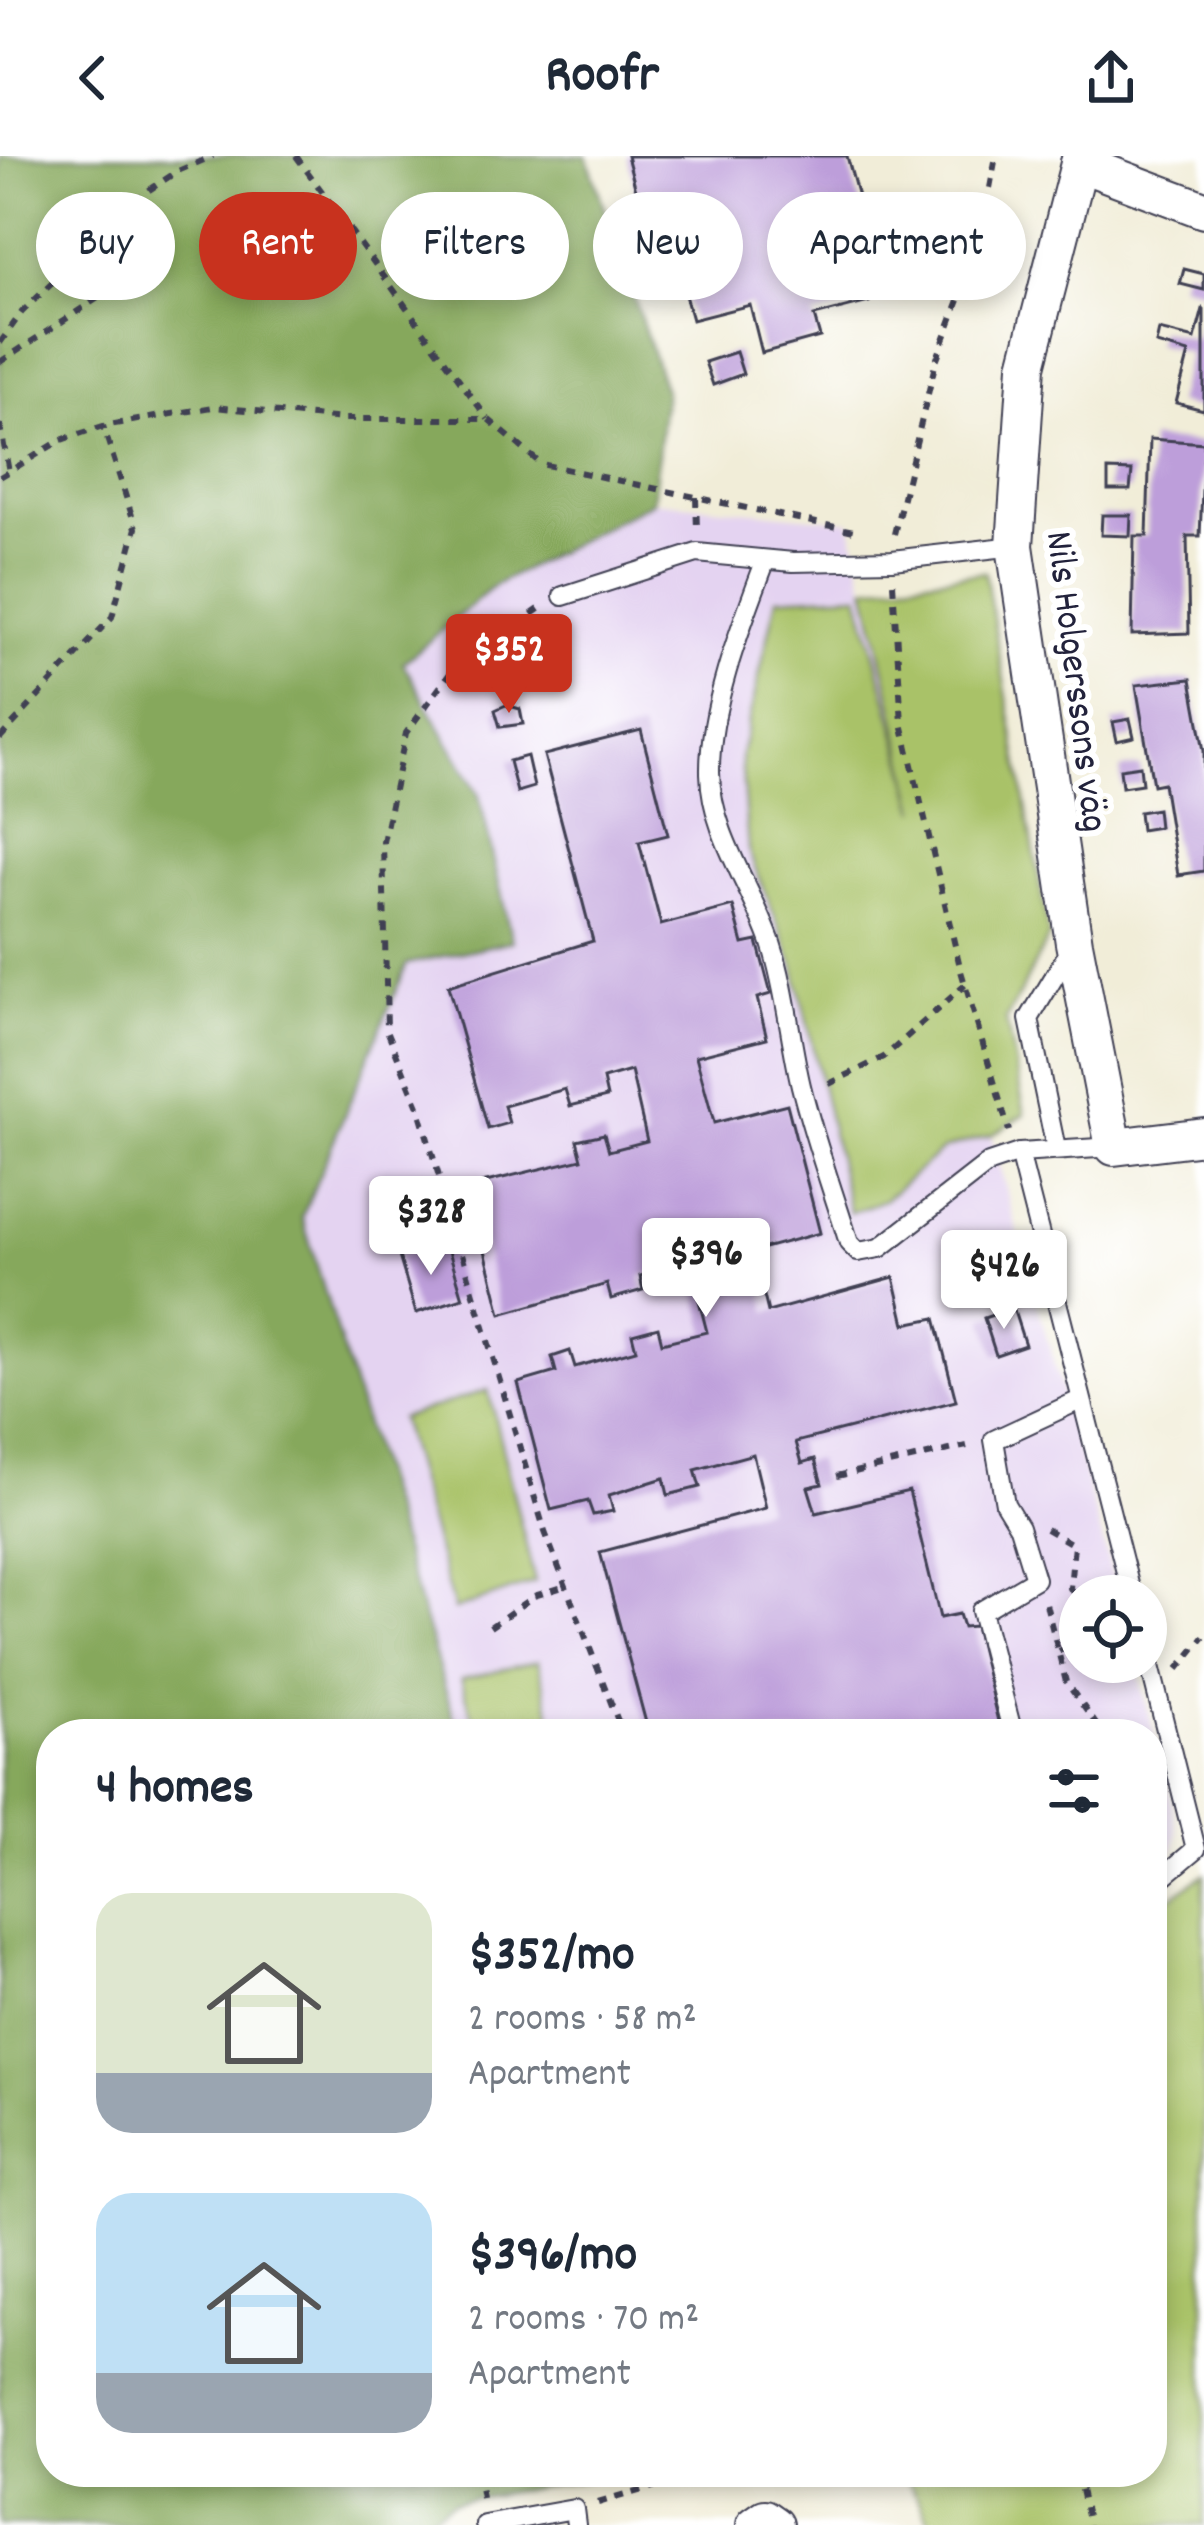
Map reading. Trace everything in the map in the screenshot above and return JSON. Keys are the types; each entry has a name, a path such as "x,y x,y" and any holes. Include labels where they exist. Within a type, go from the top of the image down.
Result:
{"street":[{"path":"1080,159 1204,210"},
{"name":"Nils Holgerssons väg","path":"1080,159 1027,367 1015,546 1074,943 1114,1147"},
{"path":"1114,1147 1204,1136"},
{"path":"755,2525 765,2518 775,2525"}],"lane":[{"path":"563,596 697,553 765,562 892,550 1015,546"},
{"path":"765,562 724,692 711,746 710,779 724,839 772,946 802,1091 849,1244 858,1252 880,1248 989,1163 1056,1149 1114,1147"},
{"path":"1056,1149 1029,1019 1074,943"},
{"path":"1019,1154 1126,1575"},
{"path":"1009,1719 981,1612 1035,1579 1005,1504 994,1439 1080,1400"},
{"path":"1154,1683 1163,1719"},
{"path":"1167,1734 1196,1850 1167,1874"},
{"path":"485,2525 575,2517"}],"path":[{"path":"146,192 213,156"},
{"path":"296,156 488,418 541,464 892,550"},
{"path":"997,156 979,247 936,361 892,550 902,723 965,985 1019,1154"},
{"path":"0,344 36,299"},
{"path":"0,362 95,300"},
{"path":"0,477 61,440 103,426 213,407 345,418 488,418"},
{"path":"0,424 9,472"},
{"path":"0,738 112,617 136,528 103,426"},
{"path":"563,596 514,623 454,668 406,734 382,842 387,1030 418,1106 545,1532 617,1719"},
{"path":"802,1091 868,1068 965,985"},
{"path":"837,1476 994,1439"},
{"path":"1018,1527 1047,1530 1072,1542 1076,1554 1072,1575"},
{"path":"1035,1579 1052,1616 1059,1651"},
{"path":"490,1627 534,1596 566,1586"},
{"path":"1067,1683 1092,1719"},
{"path":"575,2517 661,2487"},
{"path":"1080,2487 1089,2525"}],"shaded area":[{"path":"653,501 850,521 991,1135 1112,1575 1059,1575 1059,1683 1141,1683 1151,1719 454,1719 302,1217 407,963 512,940 479,795 402,663 495,585"},
{"path":"1167,1780 1169,1787 1177,1833 1174,1851 1167,1855"}],"green space":[{"path":"0,156 587,156 599,192 593,192 593,300 635,300 665,391 653,501 495,585 403,663 479,795 512,941 407,964 302,1217 454,1719 36,1719 36,2487 538,2487 452,2502 418,2525 0,2525"},
{"path":"985,572 1049,936 1006,1020 1025,1114 991,1135 943,1149 884,1200 850,1213 794,965 748,850 741,755 777,598 859,594 917,811 866,587"},
{"path":"488,1390 535,1582 454,1610 400,1418"},
{"path":"538,1661 552,1719 473,1719 461,1679"},
{"path":"1204,1874 1204,2525 932,2525 911,2487 1167,2487 1167,1900"}],"building":[{"path":"627,156 847,156 857,192 767,192 767,300 869,302 814,316 820,337 762,353 750,305 692,320 686,300 743,300 743,192 637,192"},
{"path":"1184,269 1204,274 1204,290 1180,284"},
{"path":"1203,309 1204,410 1176,403 1189,353 1156,344 1159,330 1195,339"},
{"path":"736,352 743,374 713,385 705,362"},
{"path":"1150,439 1204,443 1200,536 1187,536 1189,633 1132,635 1134,536 1147,536"},
{"path":"1108,470 1132,471 1130,490 1108,490"},
{"path":"1102,515 1131,515 1130,536 1101,535"},
{"path":"1191,679 1204,751 1204,871 1178,875 1163,783 1153,785 1136,685"},
{"path":"506,705 520,709 523,724 500,727 495,710"},
{"path":"1130,719 1134,737 1117,741 1113,722"},
{"path":"641,730 668,835 639,842 661,925 733,906 743,944 757,941 771,994 757,998 767,1038 696,1056 714,1123 787,1104 820,1233 753,1251 768,1312 894,1277 905,1324 935,1318 956,1401 796,1442 802,1463 815,1459 822,1484 808,1487 816,1513 909,1491 940,1618 959,1614 963,1627 975,1626 997,1719 645,1719 600,1552 766,1508 753,1454 695,1470 700,1487 668,1495 664,1478 609,1495 613,1511 593,1515 588,1501 551,1510 518,1383 556,1372 552,1357 570,1351 575,1367 636,1350 632,1334 658,1327 662,1343 707,1332 689,1262 640,1276 643,1290 611,1299 607,1284 501,1314 469,1186 582,1159 577,1140 604,1134 609,1151 647,1141 631,1071 603,1079 607,1097 570,1106 565,1089 504,1106 509,1123 488,1129 448,986 593,941 544,755"},
{"path":"527,756 534,787 517,792 509,761"},
{"path":"1140,766 1142,784 1122,787 1120,769"},
{"path":"1157,809 1159,827 1141,830 1139,812"},
{"path":"447,1244 463,1298 416,1313 399,1256"},
{"path":"1013,1308 1025,1345 996,1355 984,1318"}]}
